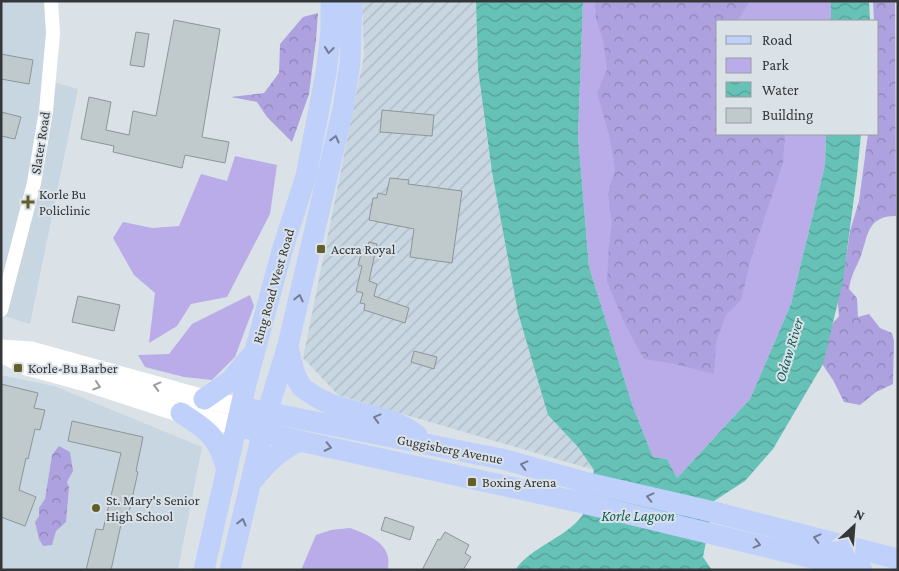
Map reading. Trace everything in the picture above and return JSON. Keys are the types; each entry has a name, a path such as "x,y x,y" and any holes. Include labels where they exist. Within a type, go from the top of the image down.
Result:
{"main road":[{"name":"Ring Road West Road","path":"230,570 251,482 254,351 282,251 306,176 326,72 330,30 330,1"},
{"name":"Ring Road West Road","path":"204,570 227,470 288,345 343,109 350,63 352,1"},
{"path":"253,418 261,362 306,176"},
{"path":"288,345 292,367 301,387 313,395 326,402 387,420 409,429 427,443 471,452"},
{"name":"Guggisberg Avenue","path":"1,349 31,351 204,399 253,418 300,442 586,493 712,522 898,559"},
{"path":"204,399 230,381 254,351"},
{"name":"Guggisberg Avenue","path":"1,353 27,366 86,382 181,413 253,418 471,452 506,460 586,493"},
{"path":"181,413 211,435 218,444 227,470"},
{"path":"251,482 267,462 278,453 300,442"},
{"name":"Guggisberg Avenue","path":"712,522 862,570"}],"street":[{"name":"Slater Road","path":"1,310 34,183 53,33 52,1"}],"shaded area":[{"name":"Korle Bu Policlinic","path":"1,1 50,1 47,80 78,89 30,324 1,315"},
{"path":"362,1 476,1 478,69 492,172 518,313 548,415 578,447 594,470 338,395 303,358 364,56"},
{"name":"St. Mary's Senior High School","path":"1,375 54,386 202,447 178,570 1,570"}],"green space":[{"path":"583,1 831,1 831,20 716,20 716,135 826,135 825,165 791,304 750,399 677,478 667,459 653,457 633,407 589,267 578,136"},
{"path":"595,1 750,1 738,20 716,20 716,135 785,135 783,163 752,255 741,300 726,315 716,342 714,374 675,364 644,359 624,322 607,282 612,224 608,194 615,169 610,139 597,93 607,69 603,40 596,19"},
{"path":"873,1 895,1 896,216 880,219 874,223 852,276 849,289 857,298 858,317 869,314 880,328 892,333 894,341 893,384 876,392 860,405 844,402 833,380 812,349 839,316 836,285 846,258 850,231 859,201 868,135 879,135 879,20 874,20"},
{"path":"318,13 309,94 292,142 267,117 257,102 231,97 264,93 279,73 280,44 303,17"},
{"path":"235,156 277,165 270,214 227,297 191,304 177,326 149,343 155,293 134,275 113,238 123,222 152,228 179,226 201,174 227,181"},
{"path":"250,295 254,306 235,357 212,380 184,377 145,367 138,355 169,354 192,324"},
{"path":"59,446 70,452 73,471 67,482 69,487 66,522 56,531 52,545 43,546 39,539 35,522 39,516 39,508 45,499 52,455"},
{"path":"350,528 373,538 383,546 388,557 388,570 301,570 316,535 331,530"}],"water":[{"name":"Korle Lagoon","path":"476,1 583,1 578,136 589,267 633,407 653,457 667,459 677,478 750,399 791,304 825,165 826,135 861,135 843,281 823,364 773,449 745,481 714,501 703,557 712,570 515,570 530,555 566,531 582,516 586,507 594,470 578,447 548,415 518,313 492,172 478,69"},
{"path":"831,1 869,1 870,20 831,20"}],"building":[{"path":"174,20 220,29 202,137 229,142 225,163 185,155 182,168 113,152 114,146 81,139 89,97 111,102 106,130 129,135 133,111 156,116"},
{"path":"136,32 149,34 144,67 130,65"},
{"path":"1,54 33,60 29,84 1,79"},
{"path":"382,110 434,115 432,136 380,132"},
{"path":"1,112 21,117 15,139 1,136"},
{"path":"390,178 409,180 408,184 462,191 452,263 410,257 414,229 369,220 373,198 377,198 378,193 386,195"},
{"path":"369,242 377,244 369,281 377,284 374,296 409,308 405,323 364,310 365,304 360,303 363,293 356,291 362,266 358,265 361,254 365,255"},
{"path":"78,296 120,305 114,331 72,322"},
{"path":"414,351 437,357 434,369 411,362"},
{"path":"1,384 38,393 34,408 45,410 40,430 35,429 19,490 36,497 25,526 1,517"},
{"path":"72,421 143,437 136,471 138,472 127,521 122,520 111,570 86,570 96,529 103,530 121,453 68,441"},
{"path":"385,517 414,527 410,540 381,530"},
{"path":"445,532 469,545 465,553 471,557 463,570 422,570 438,539 440,540"}],"place":[{"name":"Korle Bu Policlinic","path":"28,202"},
{"name":"Accra Royal","path":"321,249"},
{"name":"Korle-Bu Barber","path":"18,368"},
{"name":"Boxing Arena","path":"472,482"},
{"name":"St. Mary's Senior High School","path":"96,508"}],"water label":[{"name":"Odaw River","path":"789,350"}]}
